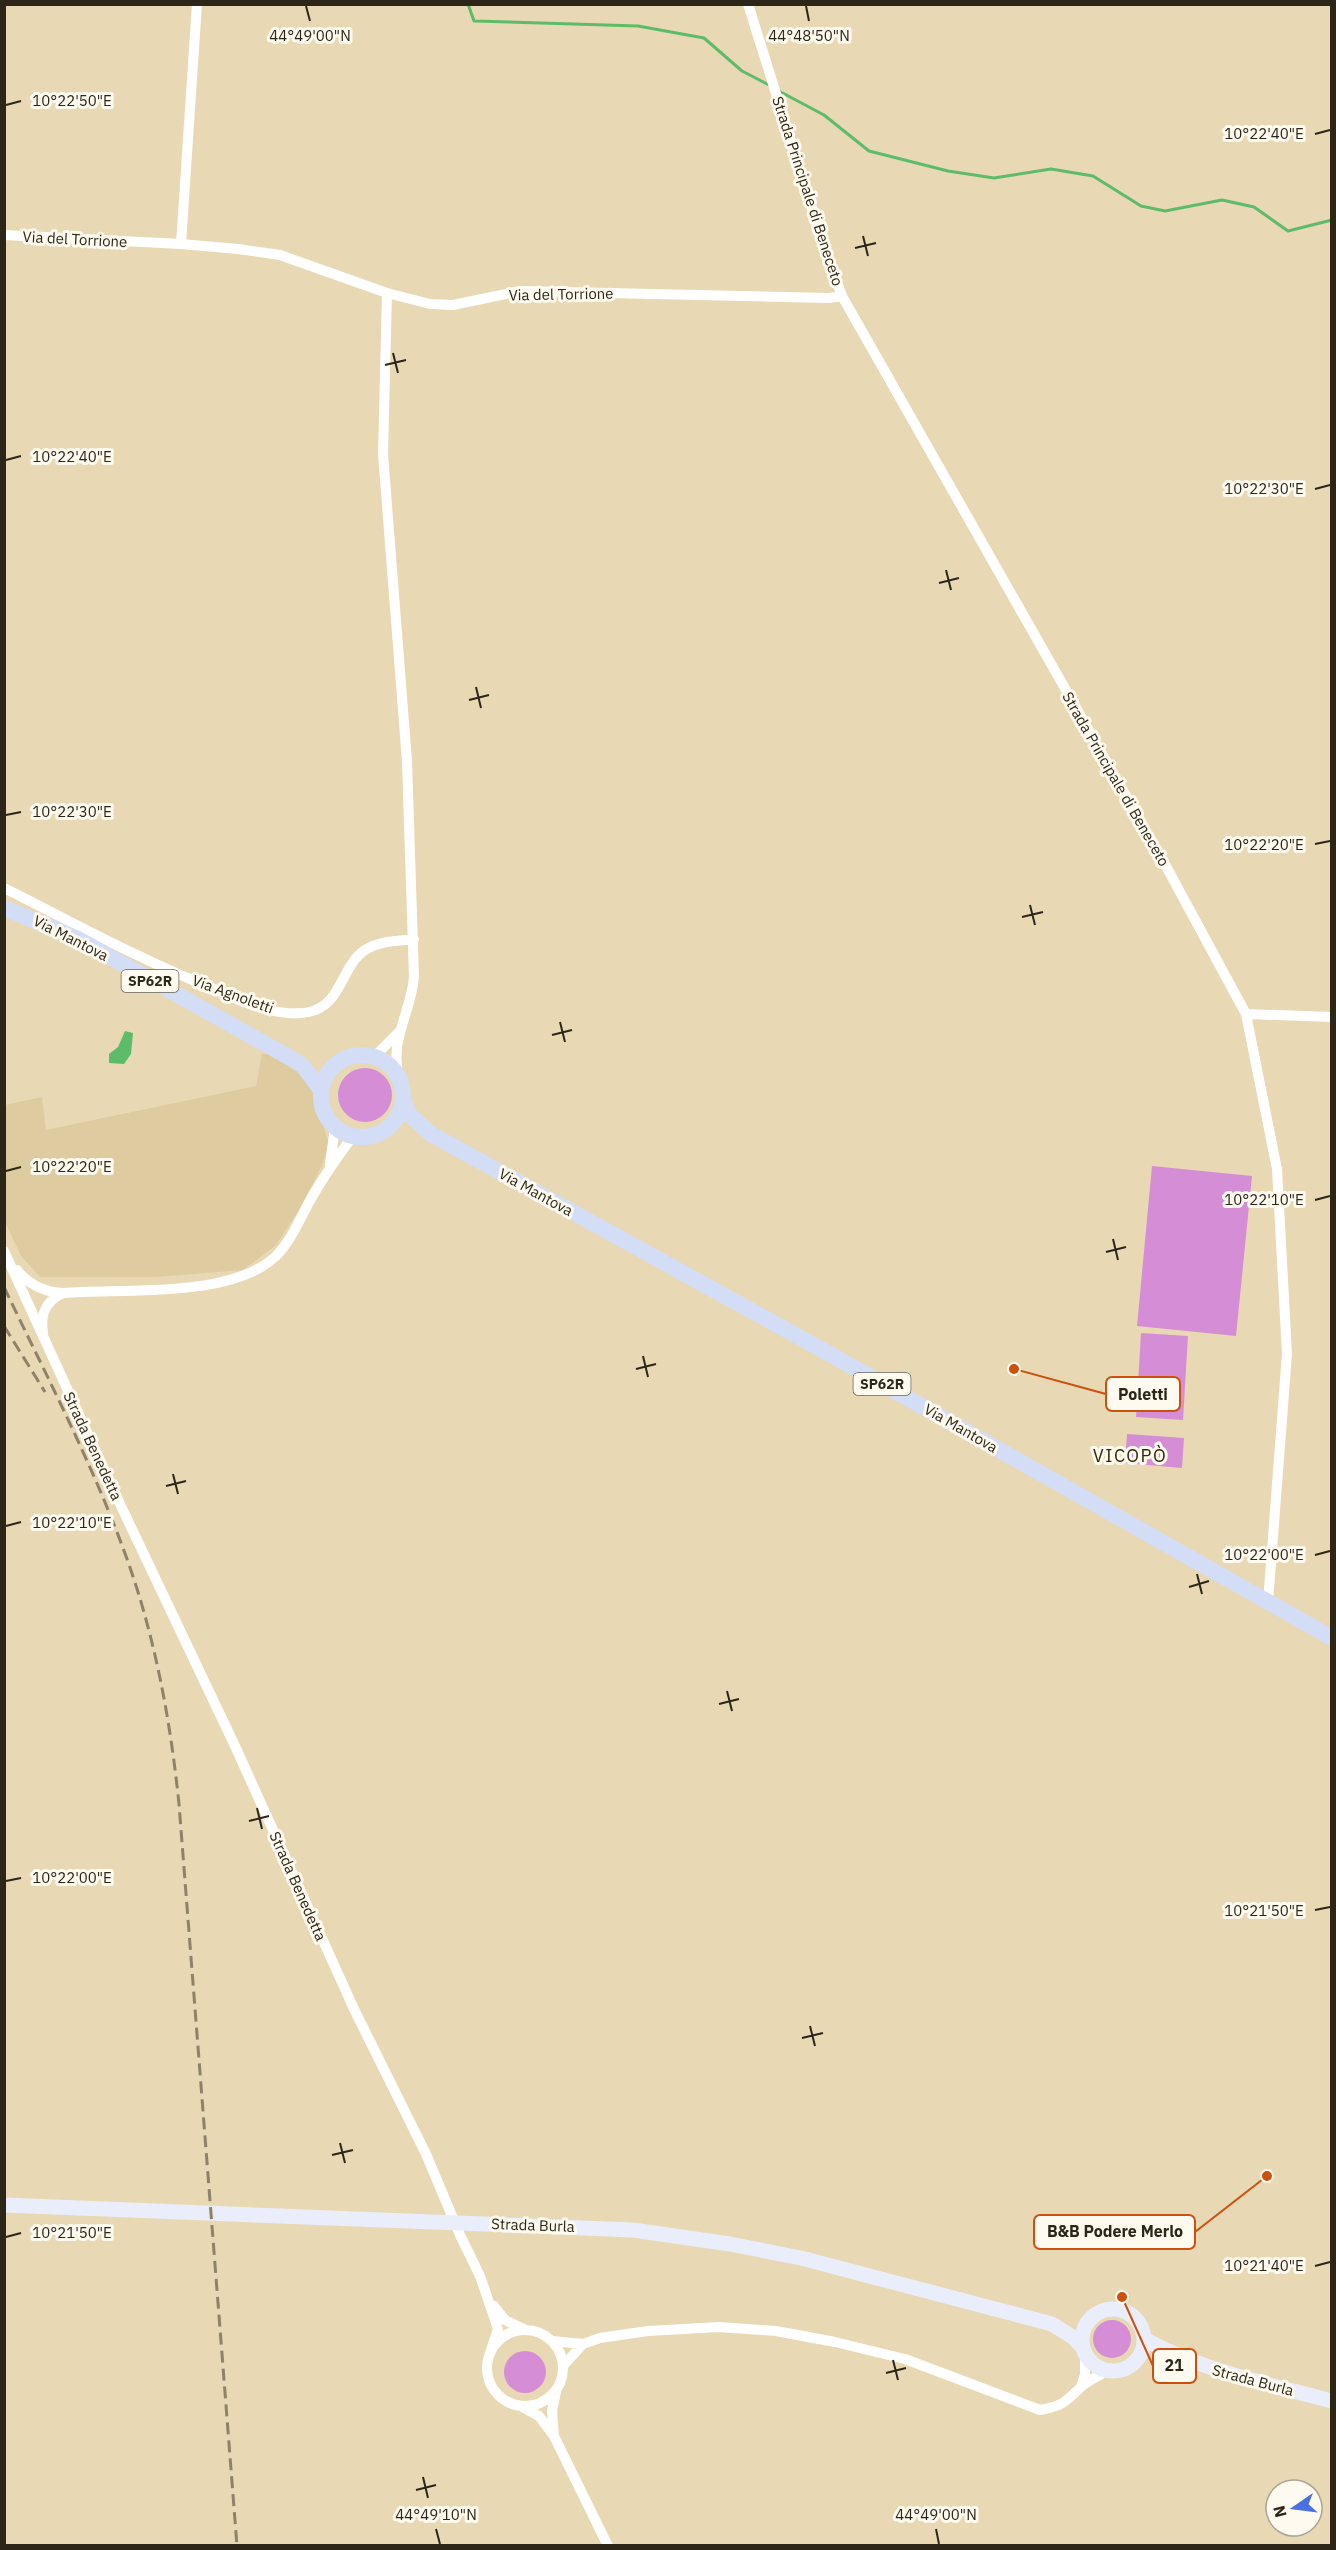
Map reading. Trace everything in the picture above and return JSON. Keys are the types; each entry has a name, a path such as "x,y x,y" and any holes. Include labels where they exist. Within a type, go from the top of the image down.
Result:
{"main road":[{"name":"Via Mantova","path":"4,908 78,939 294,1060 303,1066 321,1090 324,1113 335,1127"},
{"name":"Via Mantova","path":"294,1060 307,1064 336,1063 352,1056 374,1056"},
{"path":"374,1056 393,1069 399,1078"},
{"path":"321,1090 325,1077 336,1063"},
{"name":"Via Mantova","path":"399,1078 403,1100 410,1115 431,1134 819,1348 1332,1638"},
{"path":"386,1130 394,1122 403,1100"},
{"path":"335,1127 352,1136"},
{"name":"Via Mantova","path":"352,1136 364,1137 386,1130 409,1129 431,1134"},
{"name":"Strada Burla","path":"4,2205 633,2230 754,2248 1052,2324 1074,2338 1097,2367 1106,2371 1125,2369 1155,2356 1176,2356"},
{"name":"Strada Burla","path":"1052,2324 1089,2320 1105,2309 1123,2310 1138,2322 1144,2339 1176,2356 1201,2366 1332,2401"},
{"path":"1083,2351 1084,2328 1089,2320"},
{"path":"1134,2364 1143,2348 1144,2339"}],"street":[{"path":"181,244 197,4"},
{"name":"Strada Principale di Beneceto","path":"748,4 824,247 842,296 1167,868 1246,1014 1276,1168 1287,1354 1268,1602"},
{"name":"Via del Torrione","path":"4,235 181,244 280,255 387,293 430,304 453,305 520,291 829,298 842,296"},
{"path":"387,293 383,454 407,761 414,939 412,1000 399,1032 397,1068 399,1078"},
{"name":"Via Agnoletti","path":"4,888 177,974 264,1009 288,1013 309,1012 328,1002 340,988 353,963 365,950 380,944 414,939"},
{"path":"1246,1014 1332,1017"},
{"path":"374,1056 399,1032"},
{"name":"Strada Benedetta","path":"330,1168 335,1127"},
{"name":"Strada Benedetta","path":"6,1255 24,1279 49,1292 209,1285 238,1278 258,1270 277,1255 288,1241 330,1168 352,1136"},
{"name":"Strada Benedetta","path":"6,1255 44,1341 235,1746 354,2008 426,2154 490,2301 498,2329 486,2367 488,2380 501,2399 540,2416 554,2436 608,2546"},
{"name":"Strada Benedetta","path":"37,1286 43,1294 45,1306 41,1321 44,1341"},
{"name":"Strada Benedetta","path":"21,1288 32,1302 45,1306"},
{"path":"45,1306 53,1297 63,1293"},
{"name":"Strada Benedetta","path":"490,2301 506,2319 526,2330 536,2331 552,2341 583,2344"},
{"path":"564,2365 583,2344 600,2338 648,2331 719,2327 776,2331 905,2359 1040,2410 1063,2404 1071,2399 1081,2387 1106,2371"},
{"path":"491,2350 506,2335 526,2330"},
{"path":"552,2341 562,2356 564,2365"},
{"path":"1081,2387 1085,2374 1083,2351"},
{"name":"Strada Benedetta","path":"554,2436 552,2411 556,2392 561,2384 564,2365"},
{"path":"523,2407 535,2406 547,2401 556,2392"}],"shaded area":[{"path":"125,1031 133,1033 131,1054 124,1064 109,1063 109,1054 118,1047"},
{"path":"262,1054 270,1054 295,1067 313,1092 329,1144 322,1165 299,1210 276,1245 243,1270 156,1277 40,1277 21,1256 5,1222 5,1105 42,1097 46,1130 256,1086"},
{"path":"365,1068 375,1070 384,1076 390,1085 392,1095 390,1105 384,1114 375,1120 365,1122 355,1120 346,1114 340,1105 338,1095 340,1085 346,1076 355,1070"},
{"path":"1152,1166 1252,1176 1236,1336 1137,1326"},
{"path":"1141,1333 1188,1336 1183,1420 1136,1417"},
{"path":"1127,1434 1184,1438 1182,1468 1125,1463"},
{"path":"1112,2320 1126,2325 1131,2339 1126,2353 1112,2358 1098,2353 1093,2339 1098,2325"},
{"path":"525,2351 533,2352 540,2357 545,2364 545,2380 540,2387 533,2392 525,2393 517,2392 510,2387 505,2380 504,2372 505,2364 510,2357 517,2352"}],"waterway":[{"path":"468,4 474,21 638,26 704,38 742,71 769,85"},
{"path":"777,90 824,115 869,151 948,171 994,178 1051,169 1093,176 1141,206 1165,211 1222,200 1254,207 1288,231 1332,220"}],"railway":[{"path":"4,1287 82,1449 123,1548 144,1611 166,1707 179,1804 237,2546"},
{"path":"4,1326 45,1392"}],"place":[{"name":"Poletti","path":"1014,1369"},
{"name":"B&B Podere Merlo","path":"1267,2176"},
{"name":"21","path":"1122,2297"}],"district":[{"name":"VICOPÒ","path":"1130,1455"}]}
